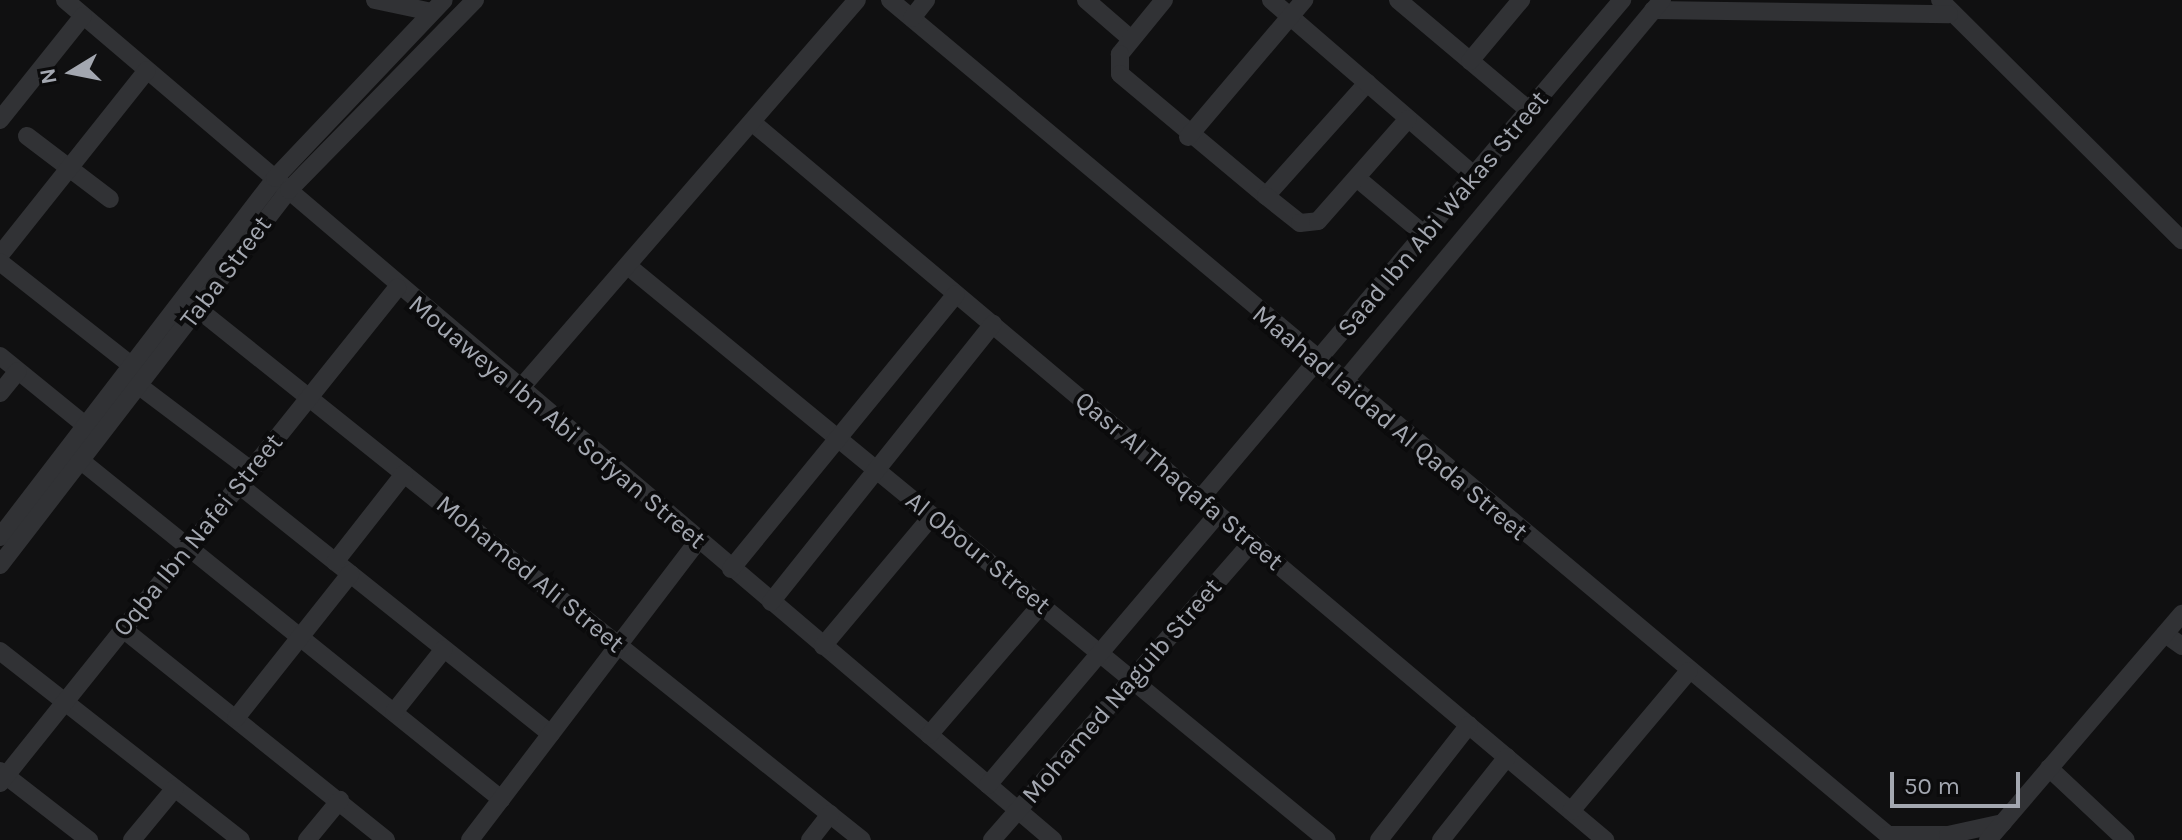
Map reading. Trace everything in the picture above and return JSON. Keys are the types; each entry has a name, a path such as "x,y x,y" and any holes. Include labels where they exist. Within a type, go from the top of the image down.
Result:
{"street":[{"name":"Mouaweya Ibn Abi Sofyan Street","path":"65,0 282,184 397,288 1053,840"},
{"path":"375,0 438,6"},
{"name":"Taba Street","path":"0,565 198,309 282,184 475,0"},
{"path":"519,390 857,0"},
{"name":"Maahad Iaidad Al Qada Street","path":"890,0 1342,384 1891,837"},
{"path":"912,18 926,0"},
{"path":"1086,0 1131,39"},
{"path":"1164,0 1120,54 1120,74 1188,137 1308,224 1358,179 1408,119"},
{"path":"1271,0 1477,178"},
{"path":"1188,137 1304,0"},
{"path":"1470,61 1521,0"},
{"name":"Saad Ibn Abi Wakas Street","path":"1200,499 1477,178 1622,0"},
{"path":"1401,1 1530,111"},
{"path":"1658,5 1945,7 2182,240"},
{"name":"Saad Ibn Abi Wakas Street","path":"1342,384 1658,5"},
{"name":"Taba Street","path":"0,537 132,366 282,184 438,6"},
{"path":"0,120 83,16"},
{"path":"0,255 147,70"},
{"path":"1266,196 1367,83"},
{"name":"Qasr Al Thaqafa Street","path":"753,123 1605,840"},
{"path":"27,136 110,199"},
{"path":"1358,179 1426,236"},
{"path":"0,262 132,366"},
{"name":"Al Obour Street","path":"628,266 1327,840"},
{"name":"Oqba Ibn Nafei Street","path":"2,777 397,288"},
{"path":"731,569 956,294"},
{"name":"Mohamed Ali Street","path":"198,309 862,840"},
{"path":"771,602 993,324"},
{"path":"0,356 86,426"},
{"path":"0,393 18,371"},
{"path":"138,385 251,470"},
{"path":"80,460 501,799"},
{"path":"335,562 404,474"},
{"path":"239,485 551,734"},
{"name":"Mohamed Naguib Street","path":"988,785 1218,514"},
{"path":"823,646 932,516"},
{"path":"470,840 698,541"},
{"name":"Mohamed Naguib Street","path":"992,840 1134,681 1252,542"},
{"path":"236,718 350,574"},
{"path":"929,735 1041,605"},
{"path":"1988,840 2182,614"},
{"path":"123,629 340,800 386,840"},
{"path":"2165,634 2182,646"},
{"path":"394,712 444,649"},
{"path":"0,651 241,840"},
{"path":"1571,811 1689,671"},
{"path":"1379,840 1469,725"},
{"path":"1441,840 1507,757"},
{"path":"2049,768 2126,840"},
{"path":"2,777 89,840"},
{"path":"132,840 175,788"},
{"path":"307,840 340,800"},
{"path":"810,840 830,814"},
{"path":"1891,837 1948,835 2003,823"}]}
